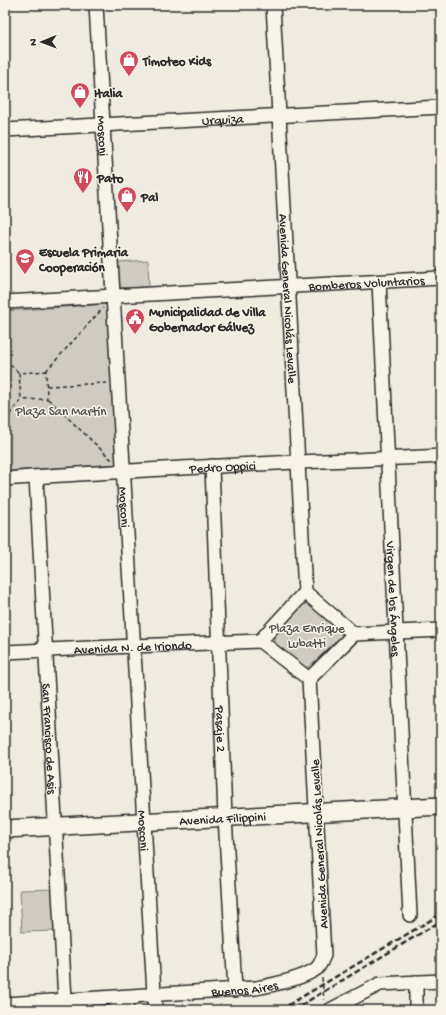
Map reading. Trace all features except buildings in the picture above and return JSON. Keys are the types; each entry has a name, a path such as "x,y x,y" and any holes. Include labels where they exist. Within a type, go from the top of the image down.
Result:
{"main road":[{"name":"Avenida Filippini","path":"5,829 441,806"}],"street":[{"name":"Mosconi","path":"96,5 155,1010"},
{"name":"Avenida General Nicolás Levalle","path":"273,5 305,592"},
{"name":"Urquiza","path":"5,130 441,107"},
{"name":"Bomberos Voluntarios","path":"5,302 441,278"},
{"name":"Virgen de los Ángeles","path":"379,282 410,915"},
{"name":"Pedro Oppici","path":"5,479 212,466 388,460 441,456"},
{"name":"Pasaje 2","path":"212,466 225,817 235,990"},
{"name":"San Francisco de Asis","path":"36,477 66,1000"},
{"path":"354,634 309,678 260,641 305,592 354,634 441,630"},
{"name":"Avenida N. de Iriondo","path":"5,652 260,641"},
{"name":"Avenida General Nicolás Levalle","path":"309,678 324,955"},
{"name":"Buenos Aires","path":"136,996 235,990 256,988 280,983 316,969 322,962 324,955"},
{"path":"328,1007 380,984 441,981"},
{"path":"416,982 416,1010"},
{"path":"5,1004 136,996"},
{"path":"114,1010 136,996"}],"path":[{"path":"19,373 46,371 113,296"},
{"path":"5,360 19,373 21,400 5,420"},
{"path":"46,371 47,398 123,471"},
{"path":"47,386 118,383"},
{"path":"21,400 47,398"},
{"path":"322,978 322,985 328,1007"}],"green space":[{"path":"148,260 149,287 120,288 118,262"},
{"name":"Plaza San Martín","path":"110,304 121,464 5,471 5,311"},
{"name":"Plaza Enrique Lubatti","path":"301,603 308,603 340,630 342,637 308,667 304,667 274,644 276,634"},
{"path":"56,889 58,931 22,932 20,890"},
{"path":"94,1004 95,1010 32,1010 32,1007"}],"railway":[{"path":"280,1010 441,914"},
{"path":"293,1010 441,921"}],"place":[{"name":"Timoteo Kids","path":"129,77"},
{"name":"Italia","path":"80,109"},
{"name":"Pato","path":"83,194"},
{"name":"Pal","path":"127,213"},
{"name":"Escuela Primaria Cooperación","path":"25,275"},
{"name":"Municipalidad de Villa Gobernador Gálvez","path":"135,335"}]}
